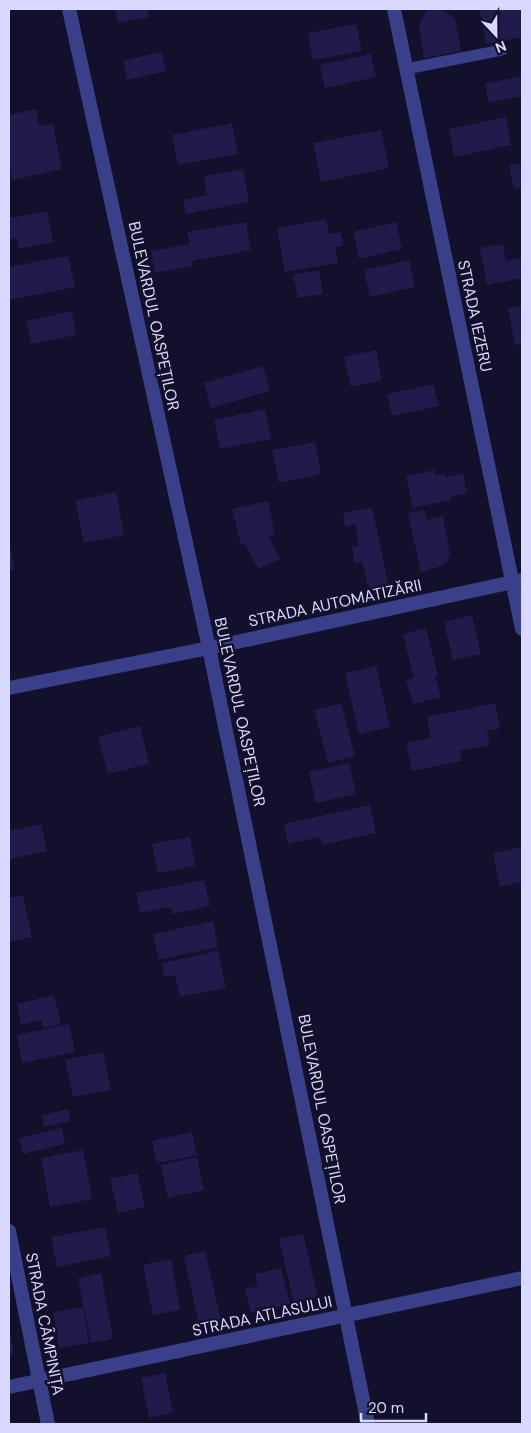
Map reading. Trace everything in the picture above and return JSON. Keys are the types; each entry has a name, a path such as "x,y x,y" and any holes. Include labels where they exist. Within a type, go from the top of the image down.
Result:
{"street":[{"name":"BULEVARDUL OASPEȚILOR","path":"69,9 209,648 368,1424"},
{"name":"STRADA IEZERU","path":"394,9 517,581 522,629"},
{"name":"STRADA AUTOMATIZĂRII","path":"9,688 209,648 517,581"},
{"name":"STRADA CÂMPINIȚA","path":"9,1231 48,1424"},
{"name":"STRADA ATLASULUI","path":"9,1387 522,1278"}],"lane":[{"path":"406,69 502,50"}],"building":[{"path":"115,9 148,9 149,17 118,23"},
{"path":"440,9 455,18 461,51 424,58 419,26 426,11"},
{"path":"479,9 521,9 522,37 486,44"},
{"path":"356,24 362,51 313,60 308,33"},
{"path":"161,52 166,71 127,80 123,61"},
{"path":"371,54 376,77 325,88 320,65"},
{"path":"522,76 522,96 489,103 485,84"},
{"path":"36,109 39,126 53,124 62,169 13,180 9,159 9,115"},
{"path":"506,117 511,145 454,157 449,129"},
{"path":"232,123 238,154 178,165 172,135"},
{"path":"381,130 389,168 321,182 313,143"},
{"path":"522,163 522,187 514,189 509,165"},
{"path":"243,169 249,202 186,214 183,200 207,195 204,176"},
{"path":"47,211 53,242 19,249 17,238 9,240 9,218"},
{"path":"326,219 329,234 341,232 343,246 335,247 338,263 285,272 277,228"},
{"path":"246,222 251,250 192,261 193,266 155,273 151,251 190,244 187,232"},
{"path":"396,222 402,249 359,259 353,232"},
{"path":"503,244 506,261 522,258 522,278 487,285 480,248"},
{"path":"68,256 75,287 9,300 9,267"},
{"path":"409,260 415,287 370,297 364,270"},
{"path":"319,270 323,294 298,298 293,275"},
{"path":"522,306 522,344 515,345 508,309"},
{"path":"72,311 76,335 31,344 26,321"},
{"path":"376,350 382,380 351,387 344,357"},
{"path":"263,366 270,391 211,408 204,383"},
{"path":"433,384 439,406 392,416 387,394"},
{"path":"265,409 271,439 220,449 214,420"},
{"path":"315,442 321,474 279,483 272,450"},
{"path":"435,470 435,475 445,473 445,477 463,473 467,493 450,497 451,500 413,508 406,476"},
{"path":"116,492 124,535 84,543 75,501"},
{"path":"268,501 275,534 268,536 280,559 258,569 245,544 241,545 232,509"},
{"path":"372,507 389,587 369,591 362,561 355,563 352,547 359,546 355,524 345,527 343,513"},
{"path":"424,510 427,520 443,516 450,554 444,564 421,572 408,513"},
{"path":"9,544 15,569 9,570"},
{"path":"472,615 481,654 453,660 444,622"},
{"path":"426,628 438,675 435,676 441,697 413,704 406,680 414,678 403,634"},
{"path":"376,666 390,727 359,734 345,673"},
{"path":"341,703 355,756 328,763 314,710"},
{"path":"495,703 500,728 487,731 490,745 460,751 462,761 412,771 406,743 431,738 427,717"},
{"path":"140,726 149,764 108,774 98,737"},
{"path":"349,763 356,794 316,803 309,772"},
{"path":"370,805 376,833 322,845 320,837 288,844 284,824"},
{"path":"41,824 47,851 9,859 9,831"},
{"path":"190,837 195,866 158,873 152,844"},
{"path":"522,847 522,882 500,887 493,853"},
{"path":"204,880 210,906 172,914 171,907 140,913 136,893"},
{"path":"23,895 32,937 9,942 9,898"},
{"path":"213,921 218,947 159,960 153,934"},
{"path":"218,951 226,988 180,997 175,975 164,977 162,963"},
{"path":"54,995 61,1024 43,1028 41,1020 21,1025 17,1004"},
{"path":"69,1024 75,1052 22,1063 17,1035"},
{"path":"103,1052 111,1090 73,1097 65,1060"},
{"path":"68,1109 70,1121 44,1127 42,1115"},
{"path":"62,1128 65,1144 23,1154 19,1138"},
{"path":"192,1132 197,1155 157,1163 152,1141"},
{"path":"83,1150 92,1199 50,1207 41,1158"},
{"path":"197,1157 204,1190 168,1198 161,1165"},
{"path":"137,1173 145,1207 118,1213 110,1179"},
{"path":"105,1227 111,1256 57,1267 51,1237"},
{"path":"303,1234 318,1297 294,1303 279,1239"},
{"path":"205,1251 221,1320 199,1325 184,1256"},
{"path":"171,1259 180,1310 153,1315 143,1265"},
{"path":"281,1268 290,1304 251,1313 245,1289 258,1286 255,1274"},
{"path":"101,1273 113,1339 91,1343 78,1278"},
{"path":"83,1307 89,1343 59,1348 53,1312"},
{"path":"9,1329 14,1353 9,1354"},
{"path":"165,1373 173,1412 149,1418 141,1378"}]}
